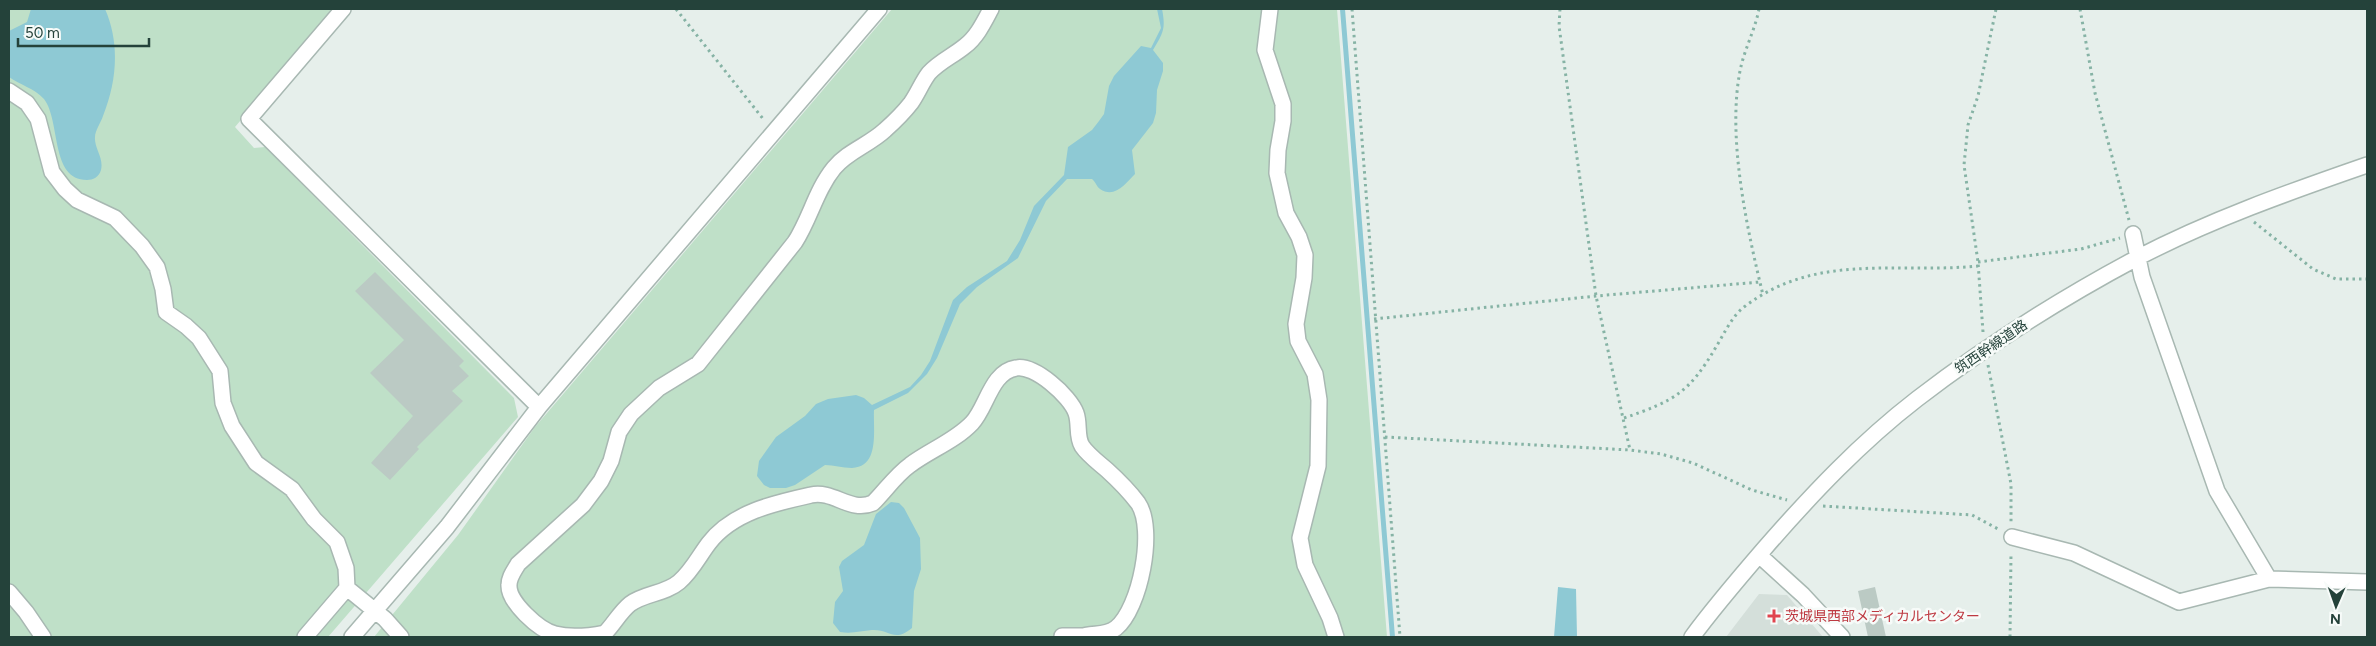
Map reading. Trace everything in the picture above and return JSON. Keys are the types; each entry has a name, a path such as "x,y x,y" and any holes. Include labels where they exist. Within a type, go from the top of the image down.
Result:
{"street":[{"path":"343,9 249,119 539,407"},
{"path":"352,637 447,527 539,407 772,131 879,9"},
{"path":"991,9 981,27 966,46 944,59 928,75 911,103 887,130 872,142 849,154 834,168 818,193 807,223 796,242 698,364 659,388 631,414 619,432 611,462 601,482 583,505 518,564 510,576 508,587 511,597 543,634 565,636 606,633 631,604 679,583 721,530 733,521 756,510 814,495 827,494 856,507 865,507 873,503 908,466 960,434 974,422 999,378 1016,367 1030,369 1042,376 1070,402 1077,415 1079,439 1083,447 1119,480 1140,506 1144,524 1146,547 1141,581 1131,608 1117,628 1105,634 1062,637"},
{"path":"1270,9 1265,50 1282,104 1283,121 1278,150 1277,173 1286,213 1299,237 1305,255 1304,278 1296,324 1298,341 1315,374 1318,400 1318,466 1300,538 1306,565 1330,618 1336,637"},
{"path":"9,91 27,103 38,119 52,172 65,189 77,200 115,218 147,253 157,267 163,289 166,312 199,338 220,371 223,385 223,403 232,426 256,463 292,489 316,520 337,542 346,568 347,588 304,637"},
{"name":"筑西幹線道路","path":"1692,637 1712,610 1803,504 1839,467 1916,400 1984,350 2044,311 2138,258 2240,211 2367,165"},
{"path":"2133,234 2142,277 2217,491 2269,579"},
{"path":"2012,537 2074,553 2179,602 2269,579 2367,582"},
{"path":"1759,555 1803,595 1842,637"},
{"path":"347,588 374,612 385,619 401,637"},
{"path":"9,592 26,612 43,637"}],"path":[{"path":"676,9 772,131"},
{"path":"1352,9 1374,319 1400,637"},
{"path":"1560,9 1559,26 1596,296 1630,450"},
{"path":"1759,9 1740,70 1736,111 1736,150 1763,295"},
{"path":"1996,9 1978,96 1968,126 1964,165 1978,264 1984,350 2011,484 2010,637"},
{"path":"1624,418 1659,406 1689,386 1701,372 1742,308 1763,295 1802,277 1851,268 1947,269 2081,249 2133,234 2095,93 2080,9"},
{"path":"2240,211 2313,269 2336,280 2367,279"},
{"path":"1374,319 1596,296 1760,282"},
{"path":"1385,437 1630,450 1661,454 1694,463 1752,490 1803,504 1972,515 2012,537"}],"shaded area":[{"name":"茨城県西部メディカルセンター","path":"1759,594 1787,595 1823,637 1726,637"}],"green space":[{"path":"9,9 335,9 235,127 254,148 265,147 514,398 518,417 328,637 9,637"},
{"path":"892,9 1337,9 1387,637 374,637 458,535 535,427"}],"water":[{"path":"31,9 105,9 110,22 115,49 114,76 108,103 95,135 102,166 99,175 94,179 87,180 75,177 67,170 58,148 53,121 44,99 36,92 9,77 9,31 27,22"},
{"path":"1157,9 1162,9 1164,26 1153,50 1163,63 1163,71 1157,90 1156,113 1153,123 1132,150 1135,174 1120,189 1111,192 1105,192 1100,189 1092,179 1067,179 1046,201 1018,258 977,287 960,304 937,358 927,374 908,393 874,410 873,446 867,461 861,466 852,468 825,465 795,485 786,488 770,488 764,485 757,476 759,461 776,437 805,416 816,404 828,399 856,395 864,398 872,405 910,387 921,375 930,361 953,300 967,287 1007,261 1020,240 1034,206 1064,175 1068,147 1092,130 1104,114 1109,86 1114,76 1141,46 1151,48 1161,28"},
{"path":"1340,9 1345,9 1395,637 1390,637"},
{"path":"891,502 899,503 904,508 920,538 921,569 914,591 912,628 896,635 878,630 852,633 840,632 833,623 835,602 843,591 839,567 842,561 864,545 876,514"},
{"path":"1558,587 1576,589 1577,637 1554,637"}],"building":[{"path":"375,272 464,361 459,366 469,376 452,391 463,401 417,447 419,449 390,480 371,463 413,416 370,373 404,340 355,291"},
{"path":"1875,587 1886,637 1868,637 1858,591"}],"place":[{"name":"茨城県西部メディカルセンター","path":"1774,616"}]}
